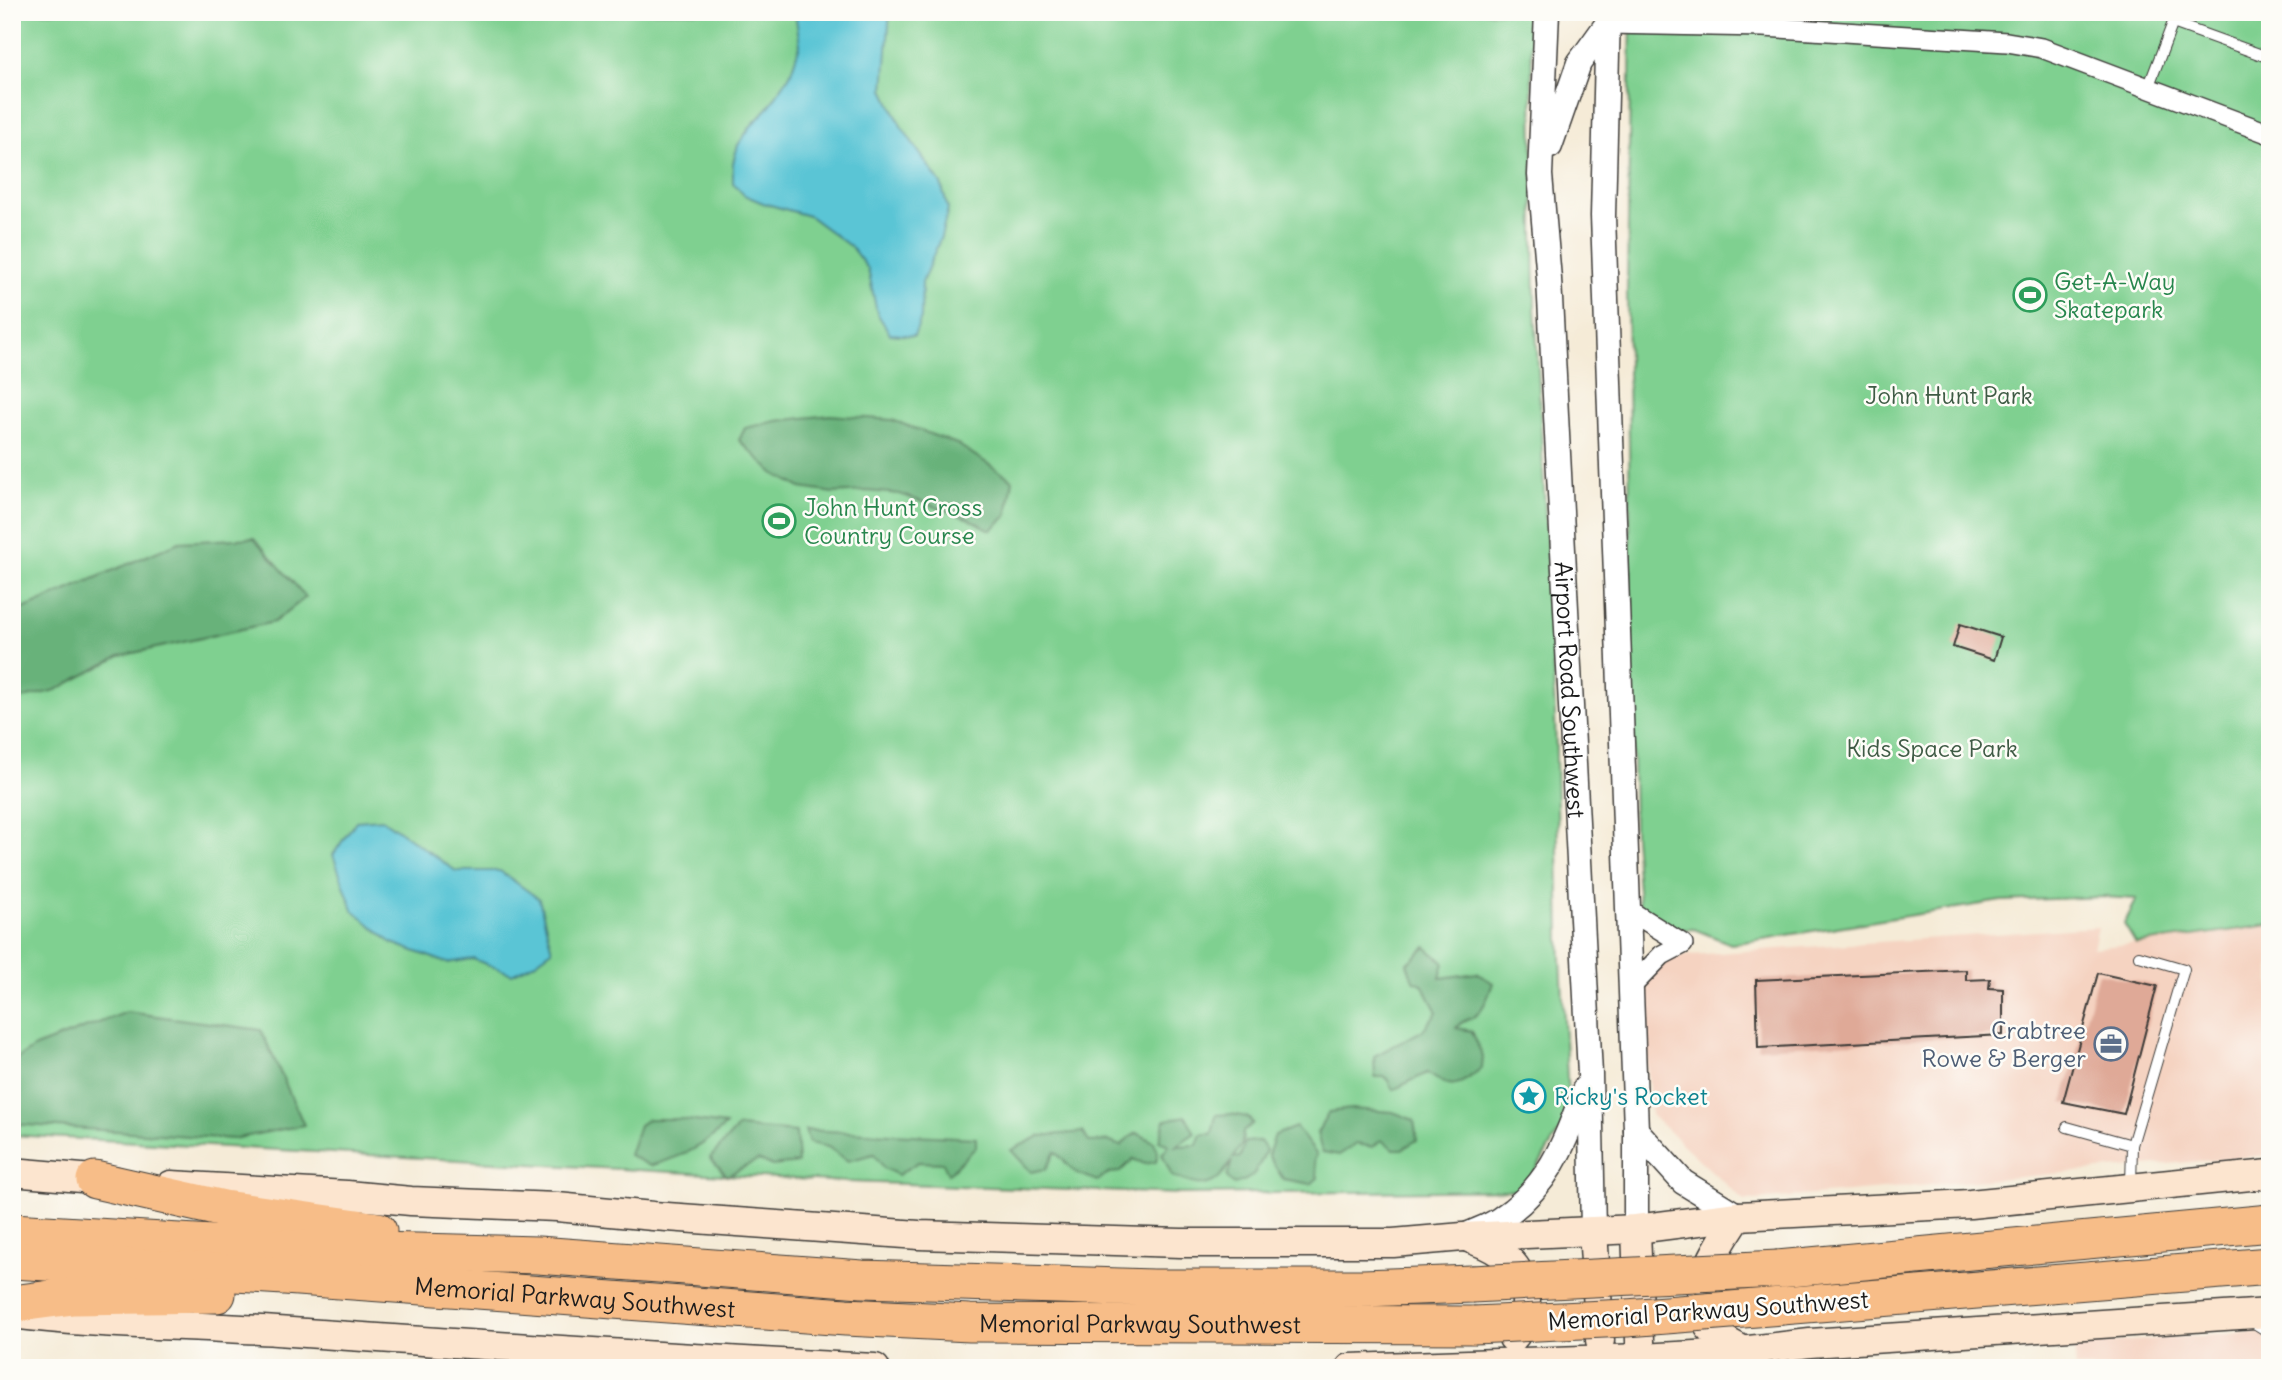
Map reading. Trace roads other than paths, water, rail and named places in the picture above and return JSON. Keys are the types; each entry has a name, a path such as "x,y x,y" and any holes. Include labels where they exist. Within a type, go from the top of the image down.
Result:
{"highway":[{"path":"95,1180 224,1209 538,1255"},
{"name":"Memorial Parkway Southwest","path":"12,1232 296,1249 538,1255 862,1279 1139,1288 1363,1288 1778,1269 2270,1223"},
{"name":"Memorial Parkway Southwest","path":"12,1260 284,1276 846,1317 970,1323 1474,1325 1627,1318 2270,1266"},
{"path":"12,1304 73,1296 459,1289"}],"main road":[{"path":"12,1172 411,1201 558,1207 919,1235 1181,1243 1393,1243 1636,1229 1738,1216 1970,1204 2270,1174"},
{"path":"1738,1216 1717,1247 1700,1292 1705,1321 1719,1336 1742,1350"},
{"name":"Airport Road Southwest","path":"1636,1229 1641,1363"},
{"name":"Airport Road Southwest","path":"1593,1231 1601,1363"},
{"path":"1463,1237 1489,1246 1509,1258 1521,1272 1526,1294 1526,1315 1519,1331 1503,1350 1485,1365"},
{"path":"1350,1368 1694,1361 1742,1350 1810,1343 2270,1313"},
{"path":"12,1314 58,1320 233,1328 639,1356 875,1368"},
{"path":"1765,1368 1903,1336"}],"street":[{"name":"Airport Road Southwest","path":"1547,12 1540,175 1549,279 1590,1074 1593,1231"},
{"name":"Airport Road Southwest","path":"1604,16 1604,216 1636,1130 1636,1229"},
{"path":"1540,175 1579,63 1604,16 2007,42 2042,48 2270,134"},
{"path":"1627,909 1683,944 1662,955 1630,987"},
{"path":"1463,1237 1499,1220 1532,1193 1556,1161 1590,1074"},
{"path":"1636,1130 1683,1182 1738,1216"}],"lane":[{"path":"2148,88 2175,18 2270,58"},
{"path":"2131,1189 2132,1145 2184,969 2139,956"},
{"path":"2067,1126 2132,1145"},
{"path":"2242,1315 2270,1333"}],"water":[{"path":"795,12 890,12 884,89 901,126 941,184 948,209 941,237 922,282 921,318 914,336 890,334 877,313 868,269 851,247 809,216 744,195 733,183 733,163 738,145 790,75 800,45"},
{"path":"382,819 456,871 500,871 539,899 552,950 533,964 512,974 473,959 447,963 392,943 353,910 333,855 356,821"}],"place":[{"name":"Get-A-Way Skatepark","path":"2030,295"},
{"name":"John Hunt Cross Country Course","path":"779,521"},
{"name":"Crabtree Rowe & Berger","path":"2111,1044"},
{"name":"Ricky's Rocket","path":"1529,1096"}],"park label":[{"name":"John Hunt Park","path":"1949,395"},
{"name":"Kids Space Park","path":"1932,748"}]}
